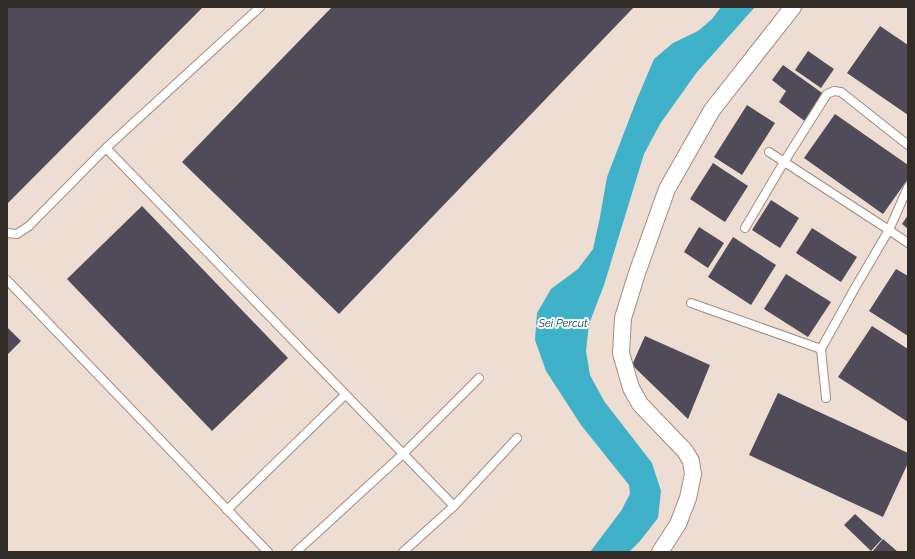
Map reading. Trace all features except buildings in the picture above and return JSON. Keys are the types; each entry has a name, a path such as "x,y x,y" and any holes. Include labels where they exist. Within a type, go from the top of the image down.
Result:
{"street":[{"path":"660,552 678,524 688,498 693,474 691,461 685,451 640,404 631,388 621,353 623,318 637,273 667,189 712,110 793,7"}],"lane":[{"path":"7,234 17,234 29,226 106,148 260,7"},
{"path":"745,228 827,94 834,91 841,92 908,145"},
{"path":"106,148 454,506"},
{"path":"769,152 908,243"},
{"path":"826,398 821,349 889,230 908,187"},
{"path":"7,280 268,552"},
{"path":"691,302 821,349"},
{"path":"296,552 403,454 479,378"},
{"path":"227,510 345,395"},
{"path":"403,552 454,506 517,438"}],"water":[{"name":"Sei Percut","path":"721,7 755,7 697,72 660,124 644,154 604,285 589,324 586,351 590,375 604,401 652,463 661,491 658,518 640,541 629,552 590,552 621,511 630,494 629,485 581,425 546,371 535,340 537,313 551,289 578,269 593,249 607,177 654,59 673,43 698,31 712,19"}]}
